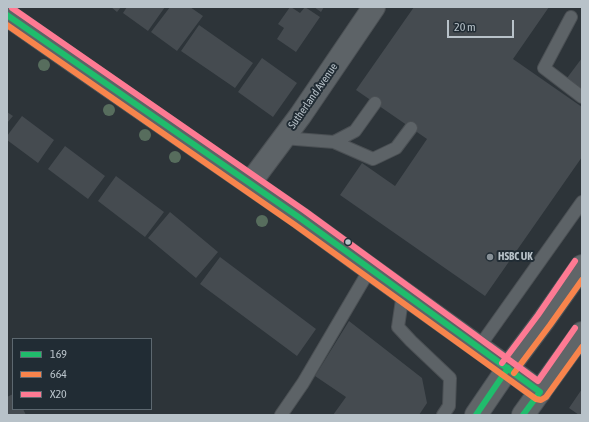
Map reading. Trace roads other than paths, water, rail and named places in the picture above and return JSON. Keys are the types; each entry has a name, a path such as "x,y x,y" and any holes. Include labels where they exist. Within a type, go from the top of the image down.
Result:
{"highway":[{"path":"476,415 582,266"},
{"path":"523,415 582,333"},
{"path":"508,368 540,392"}],"street":[{"name":"Sutherland Avenue","path":"250,183 300,116 374,7"},
{"path":"7,14 300,218 508,368"}],"lane":[{"path":"572,17 544,68 582,98"},
{"path":"334,142 355,131 375,103"},
{"path":"283,138 334,142 373,159 396,148 411,128"},
{"path":"479,347 582,202"},
{"path":"281,415 304,383 370,269"},
{"path":"403,293 398,327 450,378 449,406 443,415"}],"place":[{"name":"HSBC UK","path":"490,257"}]}
